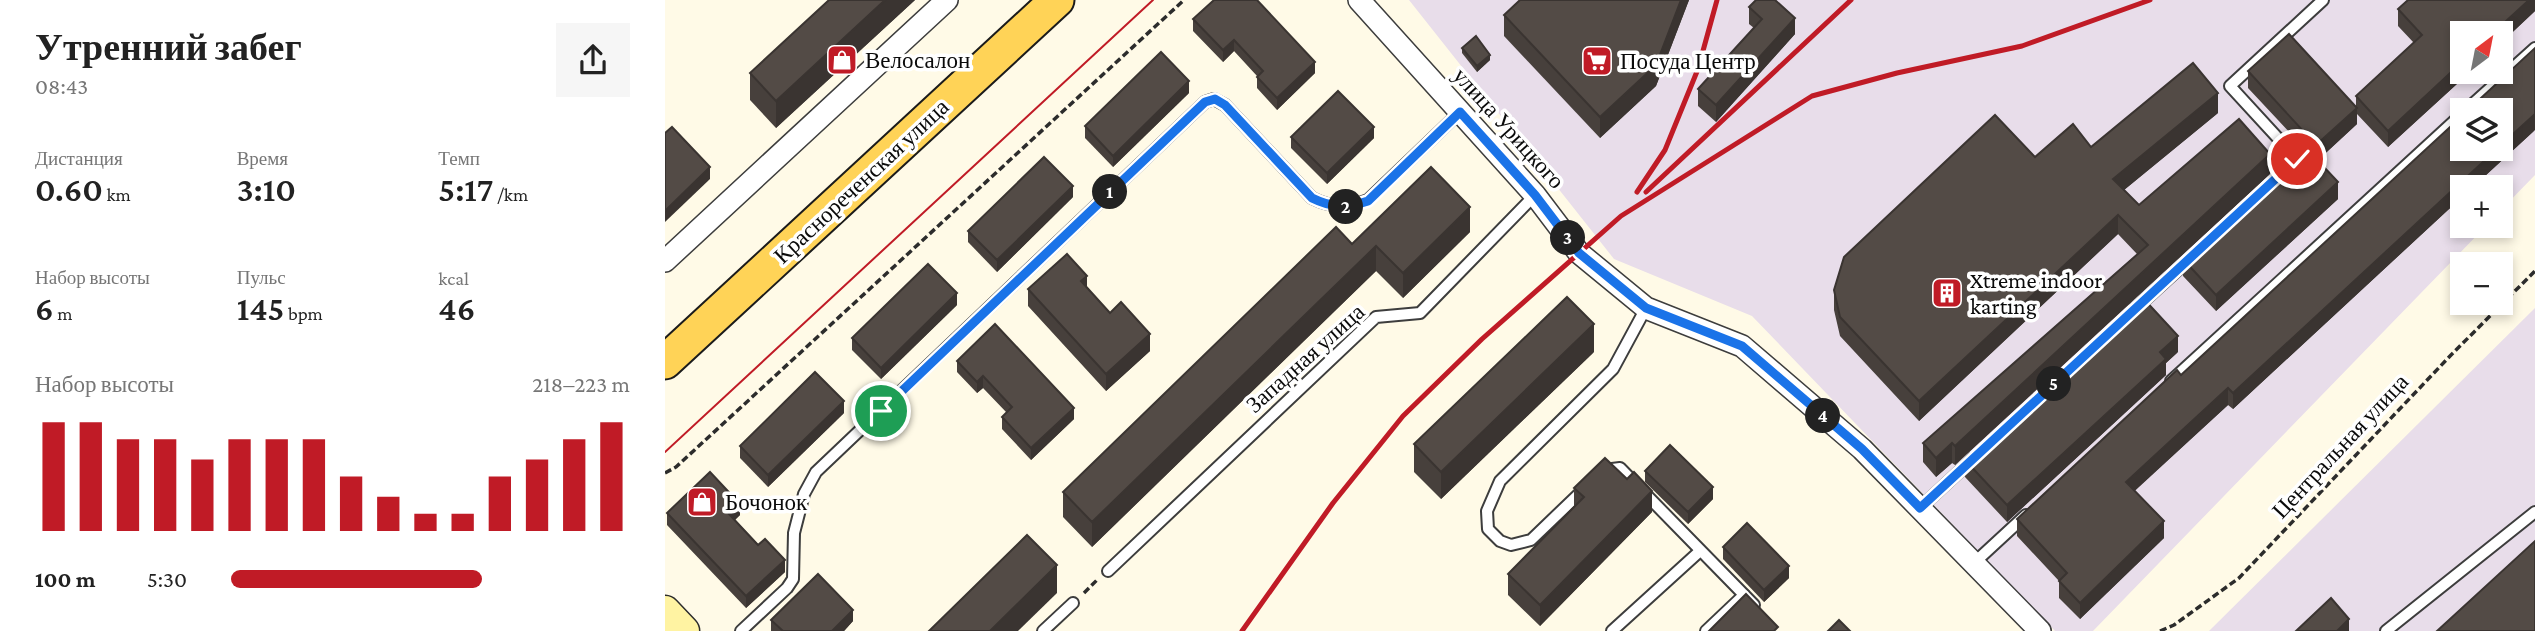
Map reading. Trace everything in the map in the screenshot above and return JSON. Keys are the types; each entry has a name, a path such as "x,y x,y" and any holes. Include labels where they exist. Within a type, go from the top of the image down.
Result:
{"main road":[{"name":"Краснореченская улица","path":"665,362 1057,0"}],"street":[{"path":"665,261 947,0"},
{"name":"улица Урицкого","path":"1366,2 1535,195 1579,253 1646,308 1742,346 1862,449 2040,631"},
{"path":"665,611 684,631"}],"lane":[{"path":"2277,178 2297,159 2230,86 2323,0"},
{"path":"2479,98 2535,48"},
{"path":"741,631 787,589 793,579 794,533 804,494 816,472 1205,102 1215,99 1225,105 1312,198 1325,205 1339,207 1368,201 1460,112"},
{"path":"2165,386 2450,125"},
{"name":"Западная улица","path":"1108,570 1376,317 1420,313 1535,195"},
{"path":"2124,320 2205,244"},
{"path":"1586,487 1531,540 1511,545 1500,541 1488,528 1487,511 1500,481 1613,369 1646,308"},
{"path":"1920,508 1981,452"},
{"path":"1595,478 1604,469 1619,468 1761,613"},
{"path":"1973,563 2034,507"},
{"path":"2386,631 2535,512"},
{"path":"1612,631 1700,551"},
{"path":"1706,631 1744,595"},
{"path":"1043,631 1073,603"}],"path":[{"path":"665,473 676,467 1184,0"},
{"name":"Центральная улица","path":"2160,631 2174,625 2239,578 2451,355 2535,271"},
{"path":"1073,603 1108,570"}],"shaded area":[{"path":"1409,0 2535,0 2535,175 2513,198 2513,175 2450,175 2450,238 2474,238 2461,252 2450,252 2450,263 2093,631 2055,631 1752,316 1614,259"},
{"path":"2535,308 2535,631 2209,631"}],"building":[{"path":"829,0 885,0 776,101 750,73"},
{"path":"1214,0 1257,0 1315,62 1277,98 1257,77 1263,71 1234,40 1223,50 1193,19"},
{"name":"Посуда Центр","path":"1520,0 1681,0 1656,65 1600,117 1504,15"},
{"path":"1756,0 1775,0 1795,18 1716,105 1698,89 1762,19 1749,7"},
{"path":"2408,0 2529,0 2506,21 2450,21 2450,73 2388,131 2356,96 2422,35 2398,9"},
{"path":"2289,34 2357,108 2316,145 2248,71"},
{"path":"1476,36 1490,55 1477,66 1462,48"},
{"path":"2535,48 2535,114 2513,134 2513,98 2481,98 2496,84 2513,84 2513,68"},
{"path":"1161,52 1189,81 1113,156 1085,126"},
{"path":"2193,63 2218,93 2113,179 2139,205 2239,119 2270,154 1955,446 1952,443 1936,458 1923,443 2148,245 2118,215 1919,401 1840,317 1834,290 1844,257 1995,115 2035,157 2073,124 2091,147"},
{"path":"1338,91 1374,127 1327,173 1291,137"},
{"path":"672,127 710,167 665,211 665,133"},
{"path":"2450,127 2450,161 2484,161 2469,175 2450,175 2450,192 2233,393 2228,388 2126,482 2164,521 2080,603 2059,581 2067,573 2017,519 2177,370 2181,375"},
{"path":"2307,149 2338,182 2216,295 2183,259 2280,169 2282,172"},
{"path":"1044,157 1073,186 997,260 968,231"},
{"path":"1431,167 1470,207 1403,273 1376,246 1092,522 1063,492 1336,227 1352,244"},
{"path":"1067,254 1087,276 1081,281 1110,313 1121,302 1150,334 1106,374 1028,289"},
{"path":"928,264 957,293 881,368 852,338"},
{"path":"1567,297 1594,324 1441,472 1414,444"},
{"path":"2142,297 2178,336 2160,352 2166,359 2007,505 1965,460"},
{"path":"995,324 1074,408 1031,448 1002,417 1012,407 983,376 977,382 957,361"},
{"path":"815,372 844,401 768,475 740,446"},
{"path":"1670,445 1713,487 1688,512 1645,471"},
{"path":"1605,458 1627,479 1634,472 1652,491 1540,605 1508,574 1584,497 1574,488"},
{"path":"710,472 740,504 729,514 758,545 765,539 785,560 746,596 667,513"},
{"path":"1747,523 1789,566 1764,590 1723,547"},
{"path":"1027,535 1057,565 990,631 929,631"},
{"path":"2535,541 2535,631 2437,631"},
{"path":"818,574 853,610 832,631 783,631 771,620"},
{"path":"1746,594 1778,627 1774,631 1709,631"},
{"path":"2331,598 2349,619 2339,631 2296,631"},
{"path":"1839,620 1850,631 1828,631"}],"tram line":[{"path":"665,452 1153,0"}],"railway":[{"path":"1637,192 1665,150 1698,69 1717,0"},
{"path":"1646,192 1851,0"},
{"path":"1242,631 1333,503 1403,416 1482,339 1621,216 1812,96 1897,73 2022,46 2150,0"}],"place":[{"name":"Велосалон","path":"842,60"},
{"name":"Посуда Центр","path":"1597,61"},
{"name":"Xtreme indoor karting","path":"1947,293"},
{"name":"Бочонок","path":"702,502"}],"route":[{"path":"881,411 1205,102 1215,99 1225,105 1312,198 1325,205 1339,207 1368,201 1460,112 1535,195 1579,253 1646,308 1742,346 1862,449 1920,508 2297,159"}]}
